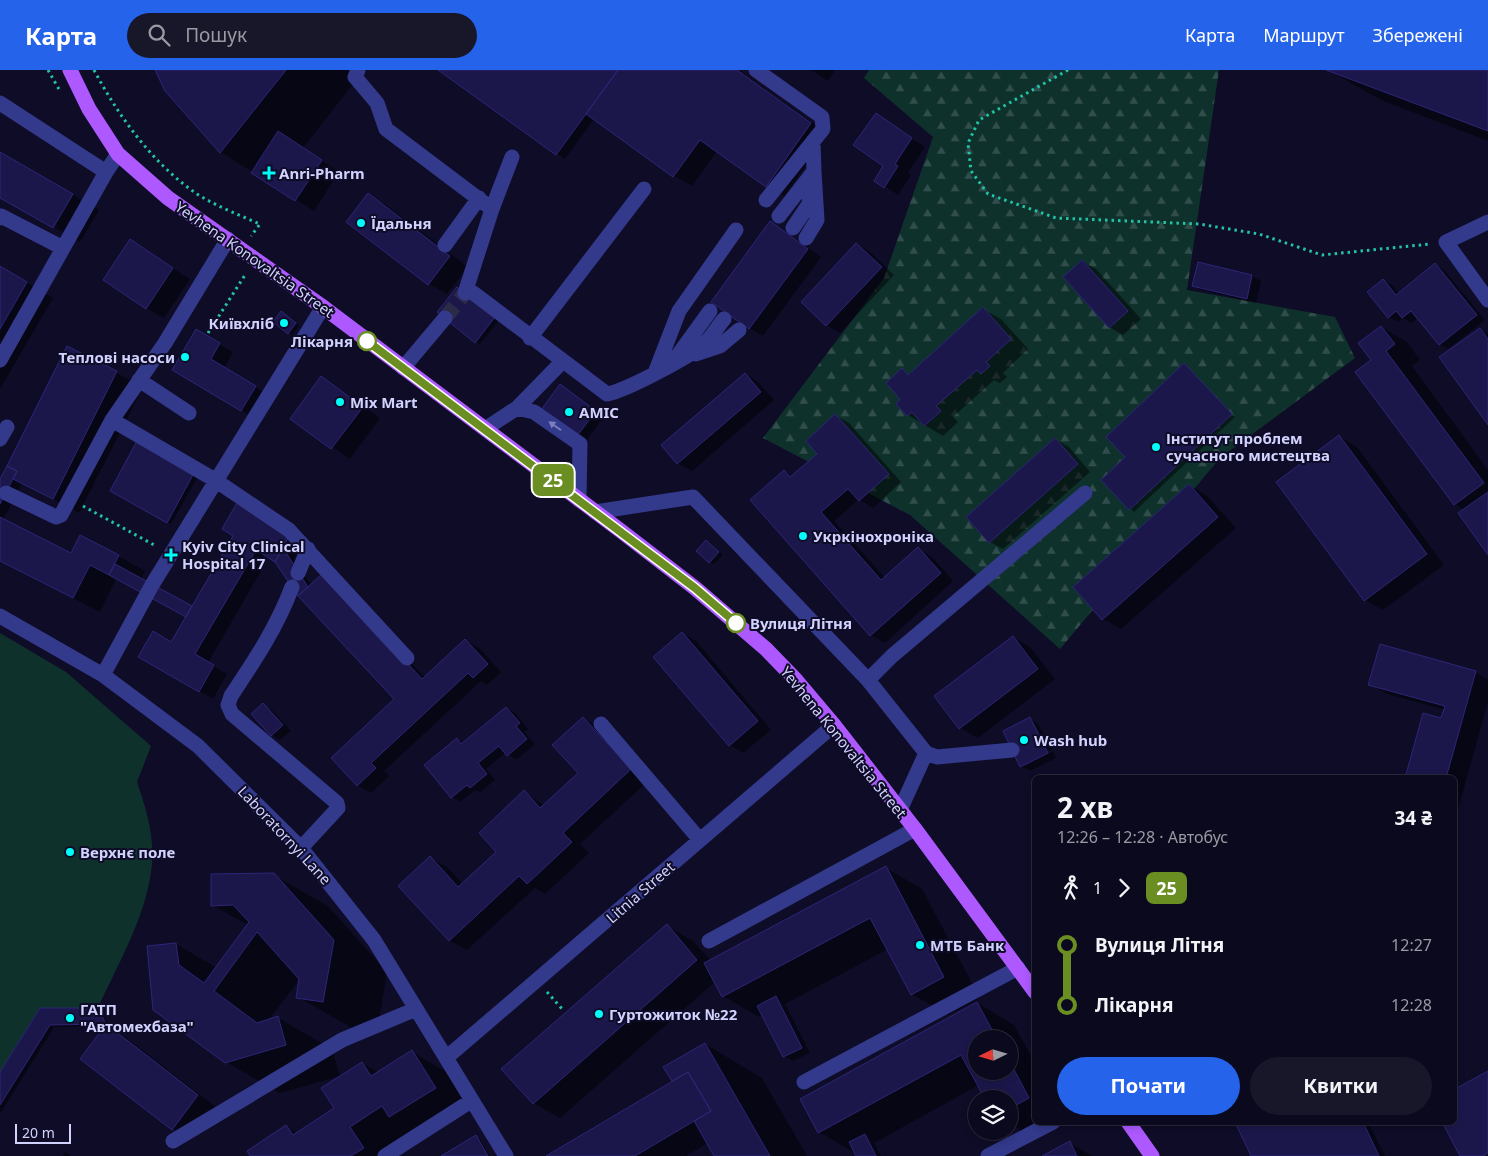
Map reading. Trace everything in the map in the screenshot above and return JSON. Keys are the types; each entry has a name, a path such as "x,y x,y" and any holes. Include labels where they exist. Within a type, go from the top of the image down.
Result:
{"main road":[{"name":"Yevhena Konovaltsia Street","path":"70,70 89,109 118,154 168,198 323,307 695,588 739,625 796,680 834,725 915,829 1032,988"},
{"path":"1130,1125 1152,1156"}],"street":[{"path":"358,70 355,78 377,103 386,129 492,209"},
{"path":"756,70 822,117 823,129 766,200"},
{"path":"0,103 106,172"},
{"path":"806,238 817,220 814,141"},
{"path":"0,360 118,154"},
{"path":"512,157 492,209 467,291 607,394 615,393 655,373 702,346 724,319"},
{"path":"779,216 814,171"},
{"path":"793,228 809,204 814,171"},
{"path":"530,338 644,189"},
{"path":"445,245 479,198"},
{"path":"0,217 63,248"},
{"path":"1488,222 1446,242 1488,300"},
{"path":"655,373 680,311 736,230"},
{"path":"6,493 56,517 61,515 112,420 140,380 228,239"},
{"path":"102,675 152,585 172,555 215,480 323,307"},
{"path":"673,363 710,311"},
{"path":"403,368 445,318"},
{"path":"673,363 720,346 739,330"},
{"path":"485,429 517,408 562,362"},
{"path":"140,380 189,413"},
{"path":"517,408 534,412 580,444 579,500"},
{"path":"112,420 215,480 289,530 407,658"},
{"path":"868,680 900,650 1085,493"},
{"path":"595,512 693,497 868,680 926,753 937,757 1012,750"},
{"path":"298,573 308,549"},
{"path":"292,587 281,617 269,639 231,696 228,705 232,714 337,803 338,808 301,848"},
{"name":"Laboratornyi Lane","path":"0,616 102,675 198,746 301,848 374,940 506,1156"},
{"path":"601,724 700,840"},
{"name":"Litnia Street","path":"446,1058 834,725"},
{"path":"900,810 926,753"},
{"path":"709,941 915,829"},
{"path":"804,1082 1018,968"},
{"path":"173,1141 342,1040 416,1009"},
{"path":"385,1156 471,1101"},
{"path":"988,1156 1047,1125"}],"path":[{"path":"94,70 118,112 139,140 166,167 197,194 260,224"},
{"path":"1068,70 979,120 968,143 970,171 988,194 1056,218 1199,224 1259,234 1322,255 1446,242"},
{"path":"208,334 245,275"},
{"path":"69,498 172,555"},
{"path":"536,980 563,1010"}],"green space":[{"path":"869,70 1219,70 1187,290 1335,317 1355,358 1220,458 1060,649 910,515 763,438 884,278 933,137 864,78"},
{"path":"0,633 66,672 151,746 137,782 147,815 152,861 148,889 137,924 98,1008 40,1008 0,1072"}],"building":[{"path":"155,70 286,70 220,153 165,91"},
{"path":"438,70 618,70 556,155"},
{"path":"618,70 737,70 811,123 766,187 700,140 673,177 586,114"},
{"path":"1326,70 1488,70 1488,131"},
{"path":"876,113 912,138 895,164 898,166 884,188 874,181 883,166 853,145"},
{"path":"278,131 322,160 295,201 251,173"},
{"path":"0,152 73,194 53,228 0,198"},
{"path":"368,193 450,256 428,285 346,222"},
{"path":"770,221 808,249 749,329 711,302"},
{"path":"130,239 173,268 146,309 103,280"},
{"path":"856,243 882,267 826,326 801,302"},
{"path":"1082,260 1128,311 1109,328 1063,277"},
{"path":"1198,262 1252,275 1247,299 1192,286"},
{"path":"1435,263 1477,315 1439,345 1411,311 1402,318 1396,311 1388,318 1367,292 1383,279 1396,295"},
{"path":"0,266 27,282 0,329"},
{"path":"457,287 495,317 475,343 437,312"},
{"path":"983,307 1011,339 986,362 990,366 981,374 977,370 936,406 941,411 924,426 912,412 907,416 896,404 900,399 886,383 902,368 908,375"},
{"name":"Київхліб","path":"281,311 296,323 288,334 273,322"},
{"path":"1381,326 1395,344 1386,351 1484,483 1454,505 1355,372 1371,360 1358,343"},
{"path":"1480,328 1488,339 1488,425 1439,357"},
{"path":"196,329 220,343 211,359 256,386 241,411 172,370"},
{"path":"67,346 117,371 53,499 13,479 17,471 7,466"},
{"name":"Інститут проблем сучасного мистецтва","path":"1184,363 1232,414 1129,510 1101,480 1125,457 1106,437"},
{"path":"745,373 761,392 677,464 661,445"},
{"path":"321,376 363,407 331,449 290,419"},
{"path":"560,384 596,411 577,436 541,410"},
{"path":"835,414 889,474 859,501 848,489 821,512 881,580 918,547 941,573 870,636 750,500 784,470 790,477 817,454 806,441"},
{"path":"1339,435 1427,554 1364,601 1276,482"},
{"path":"1055,438 1078,464 989,543 966,517"},
{"path":"137,441 194,473 167,523 110,491"},
{"path":"7,466 17,471 0,504 0,479"},
{"path":"1189,484 1218,517 1102,620 1073,587"},
{"path":"1488,492 1488,555 1458,513"},
{"path":"238,501 291,533 275,562 256,550 195,654 214,665 199,692 138,657 153,631 171,642 233,536 222,529"},
{"path":"0,517 71,553 80,535 119,555 109,575 90,565 73,598 0,561"},
{"path":"706,540 719,552 709,563 696,551"},
{"path":"283,548 308,587 298,596 275,562"},
{"path":"115,564 192,606 186,617 109,575"},
{"path":"323,573 422,679 465,639 488,664 473,678 468,673 371,763 376,768 357,786 331,758 394,699 298,596"},
{"path":"682,632 758,721 729,746 653,657"},
{"path":"1013,636 1038,669 959,729 934,696"},
{"path":"1380,644 1476,671 1447,775 1406,775 1423,713 1441,718 1445,706 1368,685"},
{"path":"263,703 283,725 271,736 251,714"},
{"path":"506,707 520,723 516,726 527,739 507,756 499,746 478,763 487,774 470,788 467,785 451,798 424,765 457,738 461,744"},
{"path":"583,717 631,769 563,833 572,842 527,884 519,876 449,941 398,886 430,856 458,887 496,852 479,833 524,790 540,808 578,773 552,745"},
{"name":"Wash hub","path":"1030,717 1048,753 1020,767 1003,731"},
{"path":"886,866 944,977 911,995 870,918 722,997 704,963"},
{"path":"274,873 334,940 323,1002 296,998 299,979 257,932 214,991 257,1023 278,1016 286,1045 225,1063 153,1010 147,946 176,943 179,965 204,983 249,922 233,905 211,906 211,874"},
{"name":"Гуртожиток №22","path":"667,924 697,960 533,1104 501,1069"},
{"path":"776,996 802,1048 783,1057 757,1006"},
{"path":"977,1002 992,1030 968,1030 968,1068 961,1055 818,1133 800,1099"},
{"path":"40,1008 98,1008 106,1024 50,1025 0,1105 0,1072"},
{"path":"106,1024 198,1095 172,1130 80,1059"},
{"path":"705,1043 770,1156 714,1156 694,1121 711,1111 688,1072 672,1081 663,1067"},
{"path":"412,1050 436,1088 389,1117 382,1106 350,1127 364,1148 351,1156 250,1156 247,1151 286,1125 293,1135 334,1108 321,1088 362,1062 371,1076"},
{"path":"1488,1071 1488,1153 1483,1156 1460,1156 1444,1125 1457,1125 1457,1088"},
{"path":"688,1072 711,1111 635,1156 546,1156"},
{"path":"1018,1077 1029,1098 1018,1104 1018,1090 980,1090 975,1080 1018,1080"},
{"path":"1236,1125 1364,1125 1379,1156 1251,1156"},
{"path":"865,1134 876,1156 856,1156 849,1142"},
{"path":"476,1135 488,1156 441,1156"},
{"path":"1070,1141 1077,1156 1042,1156"}],"tunnel":[{"path":"445,318 465,293"}],"bus line":[{"name":"25","path":"367,341 695,588 736,623"}],"place":[{"name":"Anri-Pharm","path":"269,173"},
{"name":"Їдальня","path":"361,223"},
{"name":"Київхліб","path":"284,323"},
{"name":"Лікарня","path":"367,341"},
{"name":"Теплові насоси","path":"185,357"},
{"name":"Mix Mart","path":"340,402"},
{"name":"AMIC","path":"569,412"},
{"name":"Інститут проблем сучасного мистецтва","path":"1156,447"},
{"name":"Укркінохроніка","path":"803,536"},
{"name":"Kyiv City Clinical Hospital 17","path":"171,555"},
{"name":"Вулиця Літня","path":"736,623"},
{"name":"Wash hub","path":"1024,740"},
{"name":"Верхнє поле","path":"70,852"},
{"name":"МТБ Банк","path":"920,945"},
{"name":"Гуртожиток №22","path":"599,1014"},
{"name":"ГАТП \"Автомехбаза\"","path":"70,1018"}]}
